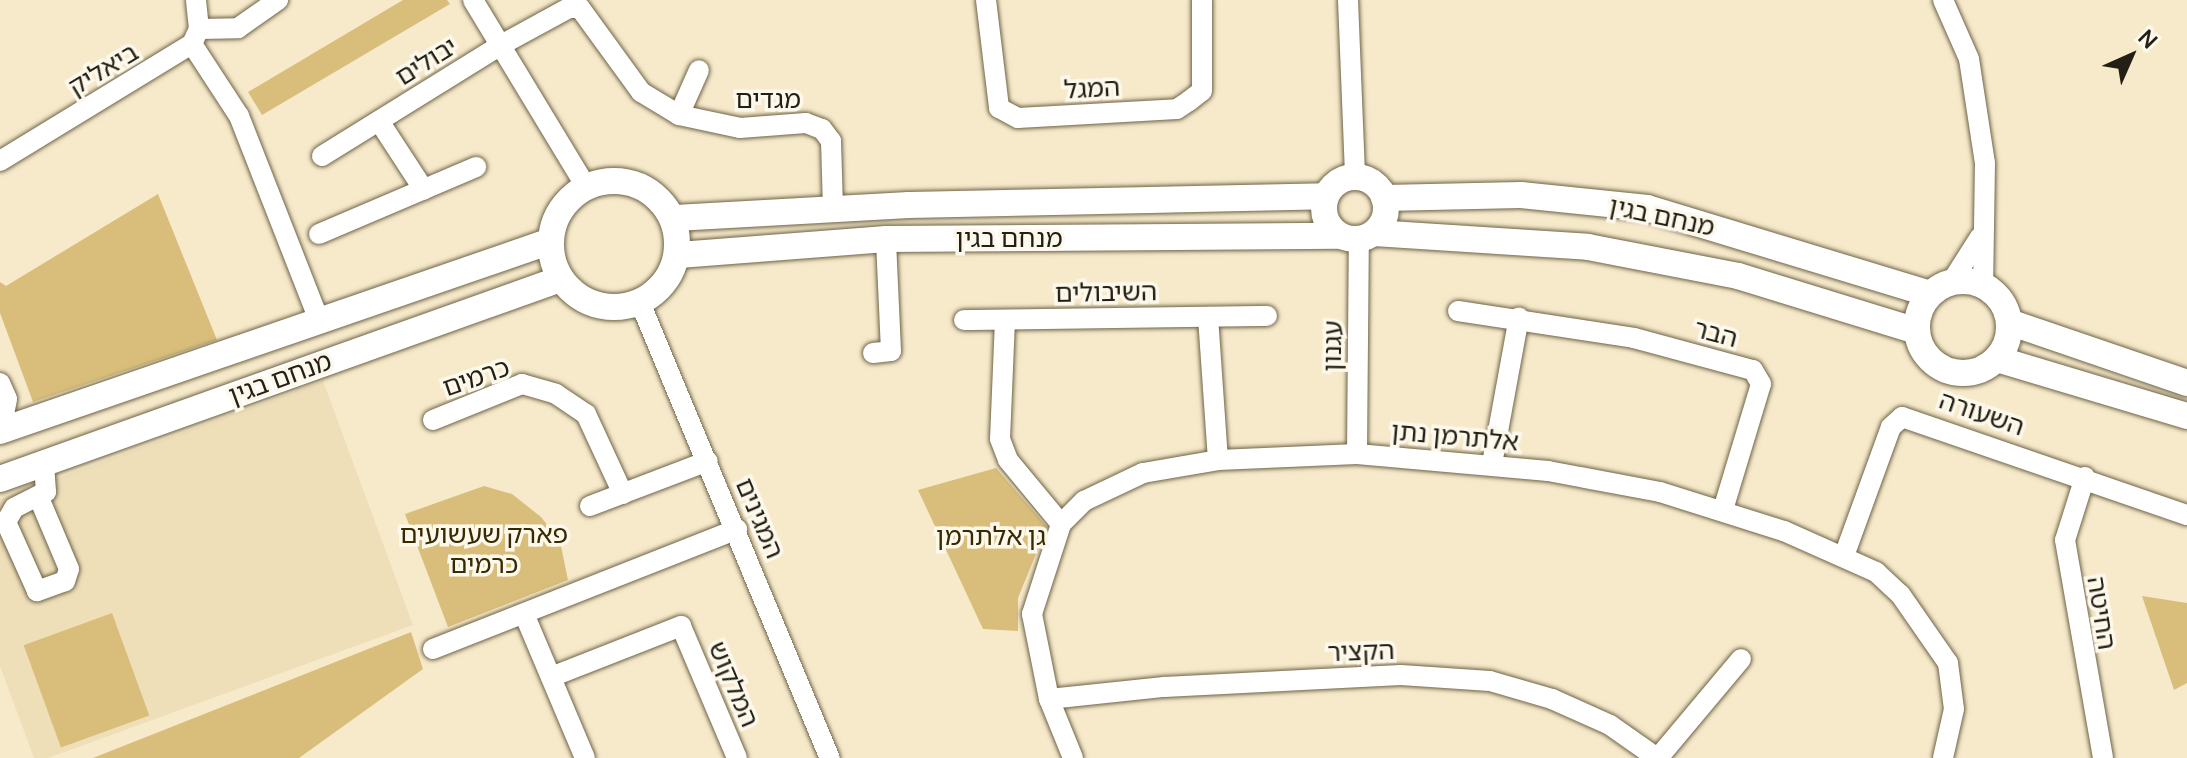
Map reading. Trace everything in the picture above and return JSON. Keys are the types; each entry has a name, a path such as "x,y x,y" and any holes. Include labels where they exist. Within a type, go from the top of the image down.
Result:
{"main road":[{"path":"1355,177 1374,184 1384,198 1383,222 1357,236 1325,221 1326,196 1335,183 1355,177"},
{"path":"626,182 647,190 675,218 679,255 657,290 639,300 595,304 576,295 560,279 551,241 556,219 587,188 626,182"},
{"name":"מנחם בגין","path":"1384,198 1521,195 1647,208 1941,287"},
{"name":"מנחם בגין","path":"675,218 833,210 1326,196"},
{"name":"מנחם בגין","path":"679,255 886,239 1357,236 1588,247 1738,276 1917,331"},
{"name":"מנחם בגין","path":"1,431 318,318 551,241"},
{"name":"מנחם בגין","path":"0,479 560,279"},
{"path":"1983,285 1996,294 2009,322 2008,337 1997,359 1978,371 1948,371 1924,354 1917,331 1919,310 1941,287 1983,285"},
{"path":"2009,322 2187,383"},
{"path":"1997,359 2187,416"}],"street":[{"path":"196,0 195,36 239,116 318,318"},
{"path":"195,36 238,28 278,0"},
{"path":"473,0 587,188"},
{"name":"המגל","path":"986,0 999,108 1018,118 1177,109 1202,91 1202,0"},
{"path":"1348,0 1355,177"},
{"path":"1943,0 1969,59 1985,163 1980,237 1983,285"},
{"name":"מגדים","path":"501,45 569,8 580,8 641,92 679,115 740,128 806,123 822,129 831,141 833,210"},
{"name":"ביאליק","path":"0,161 195,36"},
{"name":"יבולים","path":"322,156 501,45"},
{"name":"מגדים","path":"679,115 699,70"},
{"path":"379,121 424,190"},
{"path":"319,234 476,167"},
{"name":"עגנון","path":"1357,236 1357,454"},
{"path":"1941,287 1980,237"},
{"path":"873,353 891,351 886,239"},
{"name":"המגינים","path":"639,300 830,758"},
{"name":"הבר","path":"1458,311 1519,317 1634,338 1753,370 1761,384 1723,510"},
{"name":"השיבולים","path":"964,320 1267,316"},
{"path":"1208,317 1218,460"},
{"path":"1492,464 1519,317"},
{"path":"1005,320 1000,439 1008,460 1061,524"},
{"name":"כרמים","path":"433,420 522,384 556,394 586,414 623,494"},
{"path":"3,391 36,418"},
{"path":"1,431 3,391"},
{"name":"השעורה","path":"1844,556 1891,427 1902,417 2085,477 2187,515"},
{"name":"אלתרמן נתן","path":"1073,758 1049,699 1032,614 1061,524 1084,501 1114,483 1218,460 1357,454 1492,464 1647,489 1723,510 1844,556 1876,572 1900,594 1948,663 1954,709 1943,758"},
{"path":"590,506 708,461"},
{"path":"39,498 49,477 44,463"},
{"name":"החיטה","path":"2085,477 2065,540 2103,758"},
{"path":"433,649 525,616 737,529"},
{"path":"525,616 585,758"},
{"name":"המלקוש","path":"551,677 681,626 737,758"},
{"name":"הקציר","path":"1049,699 1164,687 1401,675 1490,681 1552,699 1610,725 1657,758 1741,659"}],"shaded area":[{"path":"323,381 413,625 48,758 34,758 0,666 0,499"}],"green space":[{"path":"403,0 447,0 450,4 262,115 248,92"},
{"path":"158,194 217,340 33,402 0,313 0,282 6,286"},
{"name":"גן אלתרמן","path":"996,468 1047,527 1018,598 1018,631 983,629 918,490"},
{"name":"פארק שעשועים כרמים","path":"484,486 512,494 541,517 560,541 568,580 448,627 405,514"},
{"path":"2142,596 2187,603 2187,683 2174,690"},
{"path":"112,613 149,715 61,748 24,645"},
{"path":"411,632 423,669 299,758 93,758"}]}
